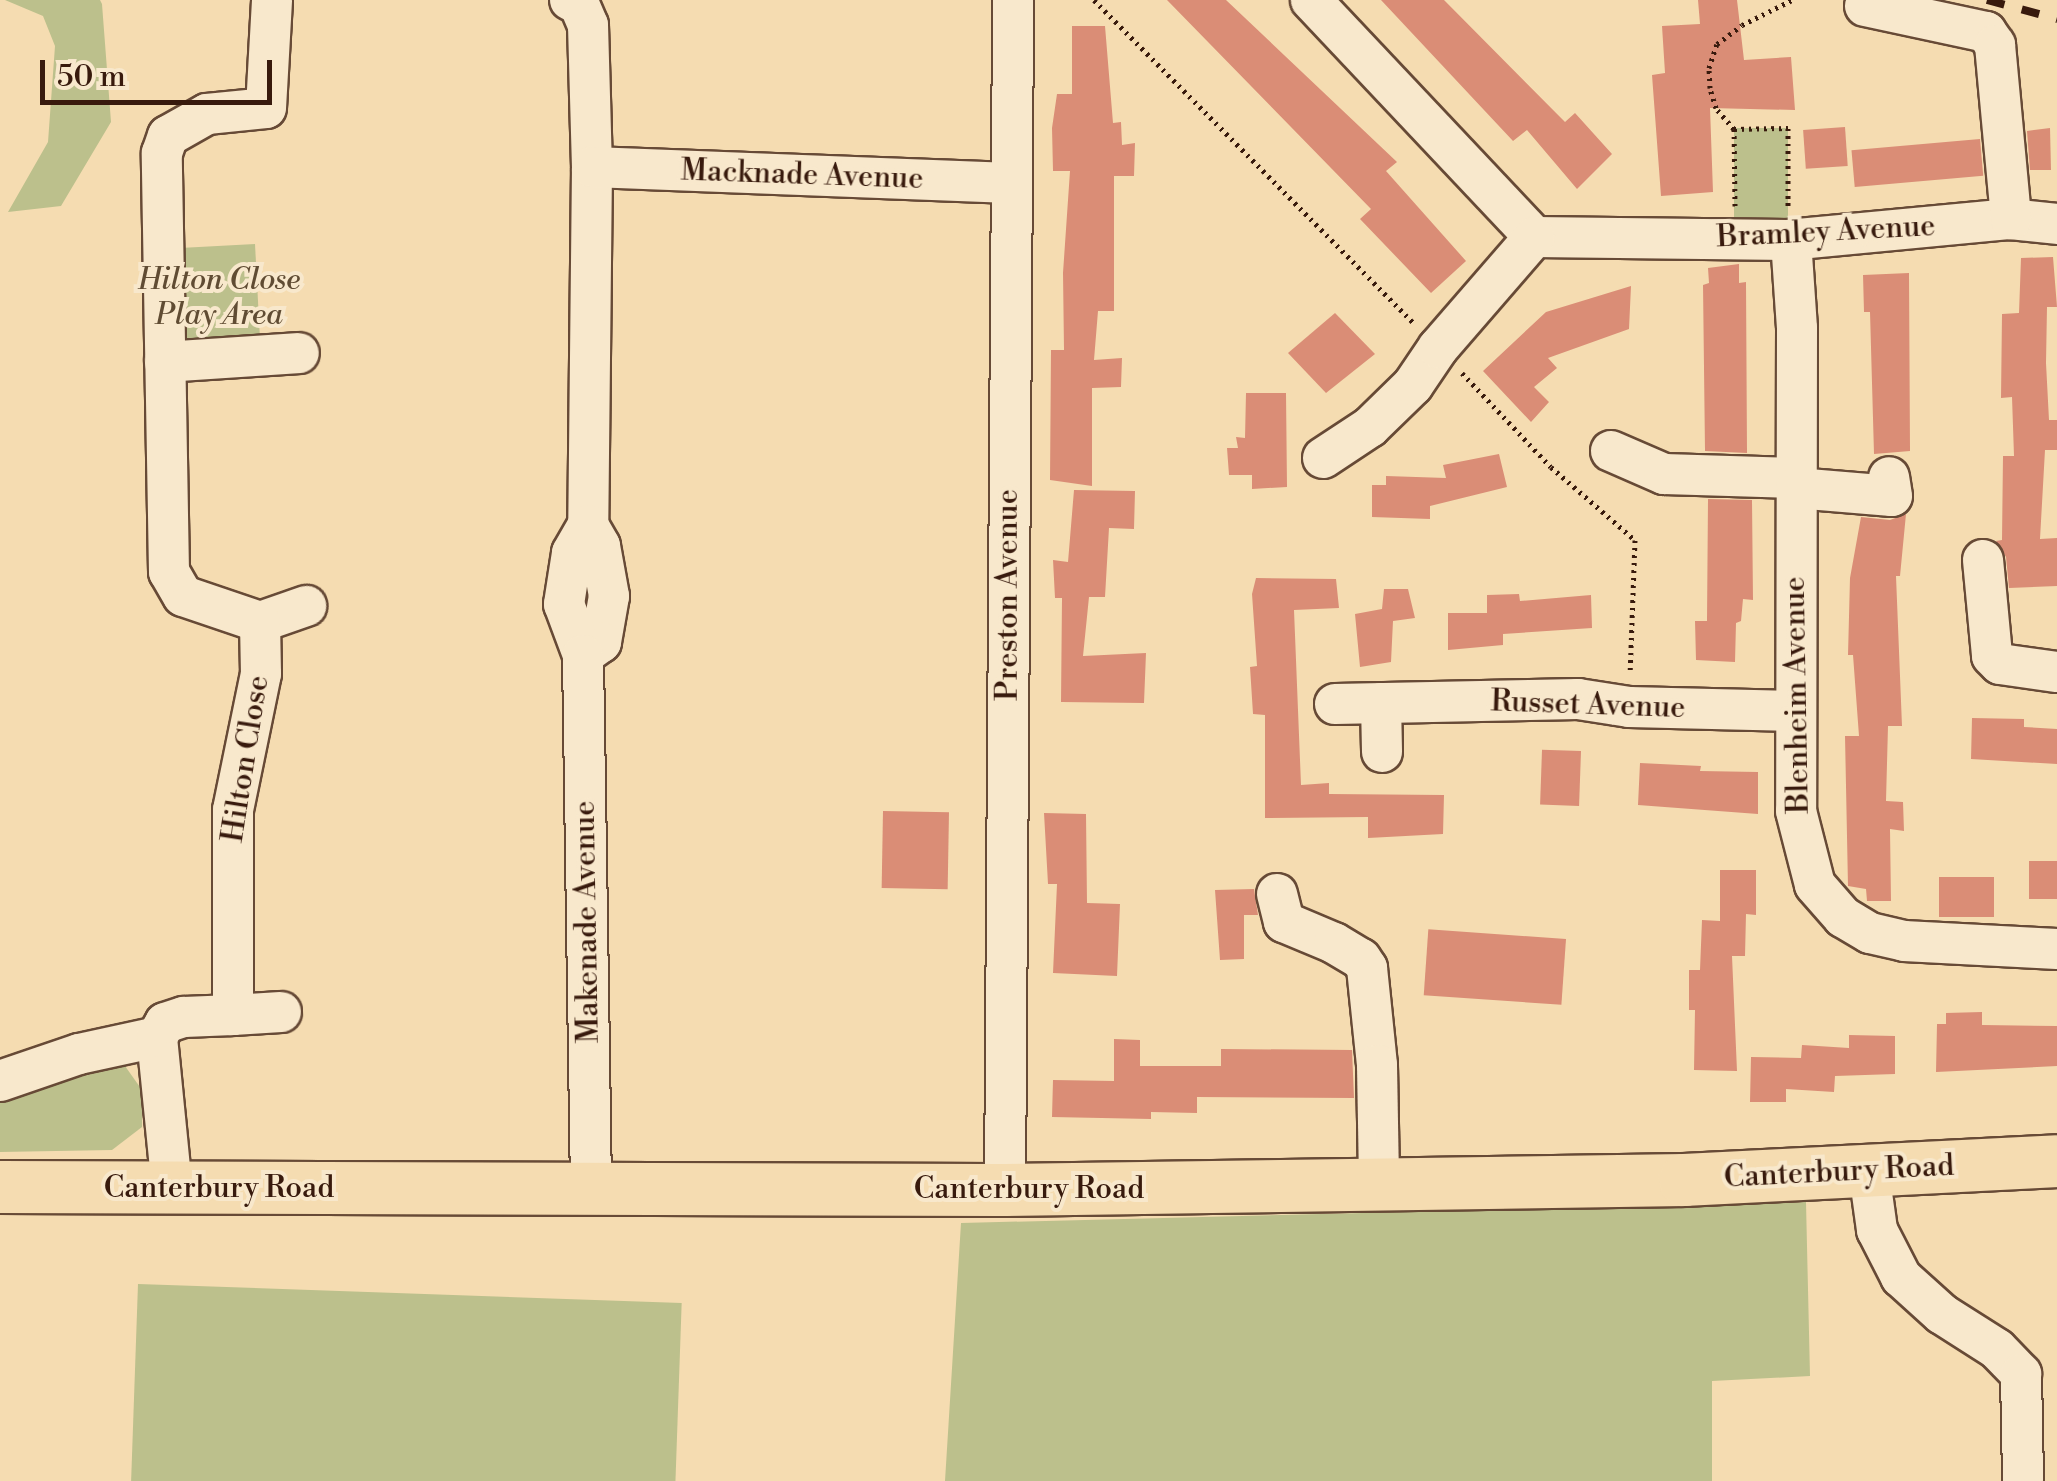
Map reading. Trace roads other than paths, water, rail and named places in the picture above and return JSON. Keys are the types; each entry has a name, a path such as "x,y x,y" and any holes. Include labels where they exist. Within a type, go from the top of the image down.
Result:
{"main road":[{"name":"Canterbury Road","path":"0,1187 1005,1190 1869,1172 2057,1162"}],"street":[{"path":"272,0 277,108 207,114 168,136 162,153 169,572 183,596 260,622 306,606"},
{"name":"Preston Avenue","path":"1005,1190 1013,0"},
{"path":"1311,0 1534,237 1438,348 1414,386 1370,427 1323,458"},
{"path":"1865,6 1986,32 1995,45 2011,218"},
{"name":"Makenade Avenue","path":"590,8 588,526 572,553 564,604 583,654 591,1190"},
{"name":"Macknade Avenue","path":"592,168 1011,183"},
{"name":"Bramley Avenue","path":"1534,237 1790,240 2011,218 2057,224"},
{"name":"Blenheim Avenue","path":"1790,240 1798,328 1796,811 1814,885 1842,917 1870,933 1904,941 2057,948"},
{"path":"165,362 299,353"},
{"path":"1611,452 1664,474 1795,483 1892,496 1889,477"},
{"path":"1984,560 1988,644 2000,664 2057,672"},
{"name":"Hilton Close","path":"233,1015 233,810 255,720 261,674 260,622"},
{"name":"Russet Avenue","path":"1335,704 1578,699 1629,706 1795,711"},
{"path":"1380,703 1382,752"},
{"path":"1277,894 1284,922 1361,958 1366,968 1377,1066 1379,1184"},
{"path":"172,1188 156,1037 165,1023 184,1017 281,1012"},
{"path":"0,1081 79,1054 156,1037"},
{"path":"1869,1172 1878,1230 1900,1277 1942,1314 1997,1349 2021,1374 2023,1481"}],"railway":[{"path":"1987,0 2057,19"}],"park label":[{"name":"Hilton Close Play Area","path":"219,297"}]}
